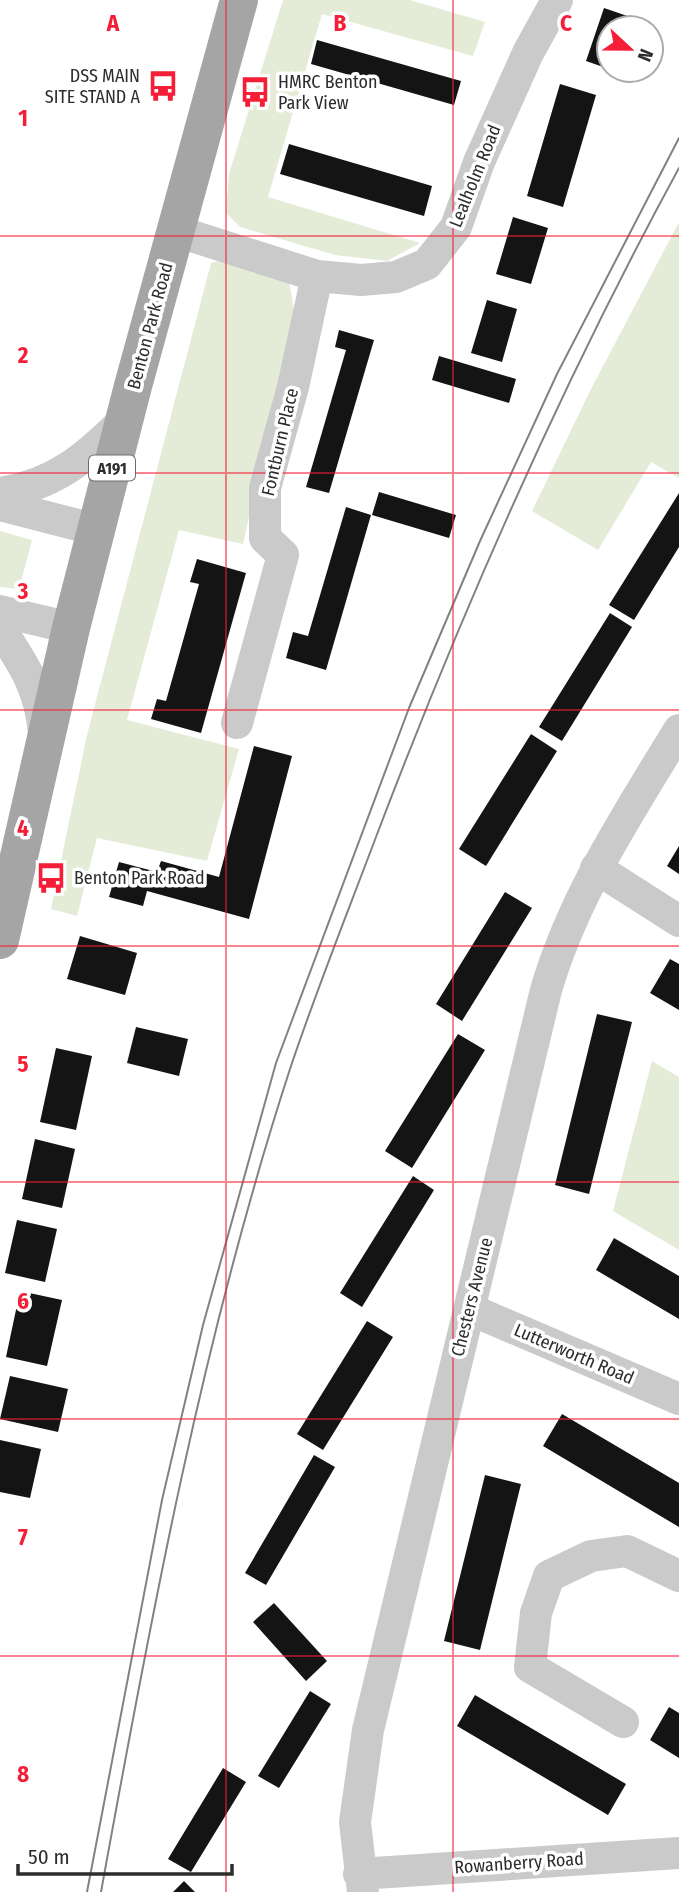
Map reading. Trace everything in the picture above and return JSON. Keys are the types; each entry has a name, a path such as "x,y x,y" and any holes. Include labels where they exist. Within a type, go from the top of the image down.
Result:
{"main road":[{"name":"Benton Park Road","path":"0,940 71,628 239,0"}],"street":[{"name":"Lealholm Road","path":"176,231 317,275 361,281 396,277 427,264 456,227 479,162 528,53 557,0"},
{"name":"Fontburn Place","path":"237,723 283,555 265,538 265,488 293,387 317,275"},
{"path":"0,493 59,476 93,450 125,419"},
{"path":"0,505 97,530"},
{"path":"0,611 71,628"},
{"path":"0,629 23,662 42,706 45,743"},
{"name":"Chesters Avenue","path":"361,1883 355,1822 368,1730 546,990 558,948 596,867 679,730"},
{"path":"596,867 679,920"},
{"name":"Lutterworth Road","path":"469,1309 679,1399"},
{"path":"623,1721 530,1667 536,1613 549,1576 591,1556 626,1550 679,1576"},
{"name":"Rowanberry Road","path":"361,1883 679,1853"}],"green space":[{"path":"283,0 410,0 485,22 473,56 322,14 268,197 420,243 387,261 335,255 240,227 226,213 229,174"},
{"path":"679,222 679,478 651,462 598,550 532,511 591,389"},
{"path":"225,259 289,280 294,311 243,544 179,530 127,720 239,749 207,861 97,838 77,916 51,909 87,735 211,263"},
{"path":"0,531 32,540 19,589 0,587"},
{"path":"652,1061 679,1077 679,1250 613,1211"}],"building":[{"path":"604,8 622,14 602,14"},
{"path":"595,34 595,64 586,61"},
{"path":"317,40 461,81 454,105 311,64"},
{"path":"560,84 596,95 563,207 527,196"},
{"path":"289,144 432,186 424,216 280,174"},
{"path":"513,217 548,228 531,284 496,274"},
{"path":"487,300 517,309 502,362 471,353"},
{"path":"339,330 374,340 329,493 306,487 346,350 335,347"},
{"path":"439,356 516,379 509,403 432,380"},
{"path":"379,492 456,515 449,538 372,515"},
{"path":"679,493 679,547 634,620 609,605"},
{"path":"346,507 371,515 326,670 286,658 293,632 308,636"},
{"path":"197,559 246,573 201,733 151,719 157,699 166,701 199,584 190,582"},
{"path":"610,613 632,627 562,741 539,727"},
{"path":"531,734 557,751 486,866 459,849"},
{"path":"254,746 292,756 249,919 147,891 143,906 109,897 119,862 157,872 161,861 219,877"},
{"path":"679,846 679,874 667,866"},
{"path":"505,892 532,908 462,1021 436,1004"},
{"path":"80,936 137,953 125,995 67,979"},
{"path":"670,959 679,964 679,1010 650,993"},
{"path":"597,1014 632,1022 589,1194 555,1185"},
{"path":"136,1027 188,1039 179,1076 127,1063"},
{"path":"458,1034 485,1050 412,1168 385,1151"},
{"path":"56,1048 92,1056 76,1130 40,1122"},
{"path":"35,1139 75,1149 62,1208 22,1199"},
{"path":"413,1176 434,1190 362,1307 340,1293"},
{"path":"17,1220 57,1229 45,1282 5,1273"},
{"path":"614,1238 679,1276 679,1319 596,1270"},
{"path":"20,1291 62,1300 47,1366 6,1357"},
{"path":"367,1321 393,1337 323,1450 297,1434"},
{"path":"10,1376 68,1389 58,1432 0,1419"},
{"path":"562,1414 679,1483 679,1527 543,1446"},
{"path":"0,1440 41,1449 30,1498 0,1492"},
{"path":"314,1455 335,1467 266,1585 245,1573"},
{"path":"485,1475 521,1484 480,1650 444,1641"},
{"path":"274,1603 327,1661 306,1681 253,1622"},
{"path":"310,1691 331,1704 279,1788 258,1776"},
{"path":"475,1695 626,1784 608,1815 457,1726"},
{"path":"669,1707 679,1713 679,1758 650,1740"},
{"path":"223,1768 246,1782 191,1872 168,1859"},
{"path":"184,1881 195,1892 173,1892"}],"tram line":[{"path":"87,1892 162,1500 203,1325 276,1063 409,708 480,541 557,374 679,138"},
{"path":"101,1892 139,1685 205,1374 259,1170 290,1069 409,751 479,581 595,331 679,168"}],"place":[{"name":"DSS MAIN SITE STAND A","path":"163,86"},
{"name":"HMRC Benton Park View","path":"255,92"},
{"name":"Benton Park Road","path":"51,878"}]}
